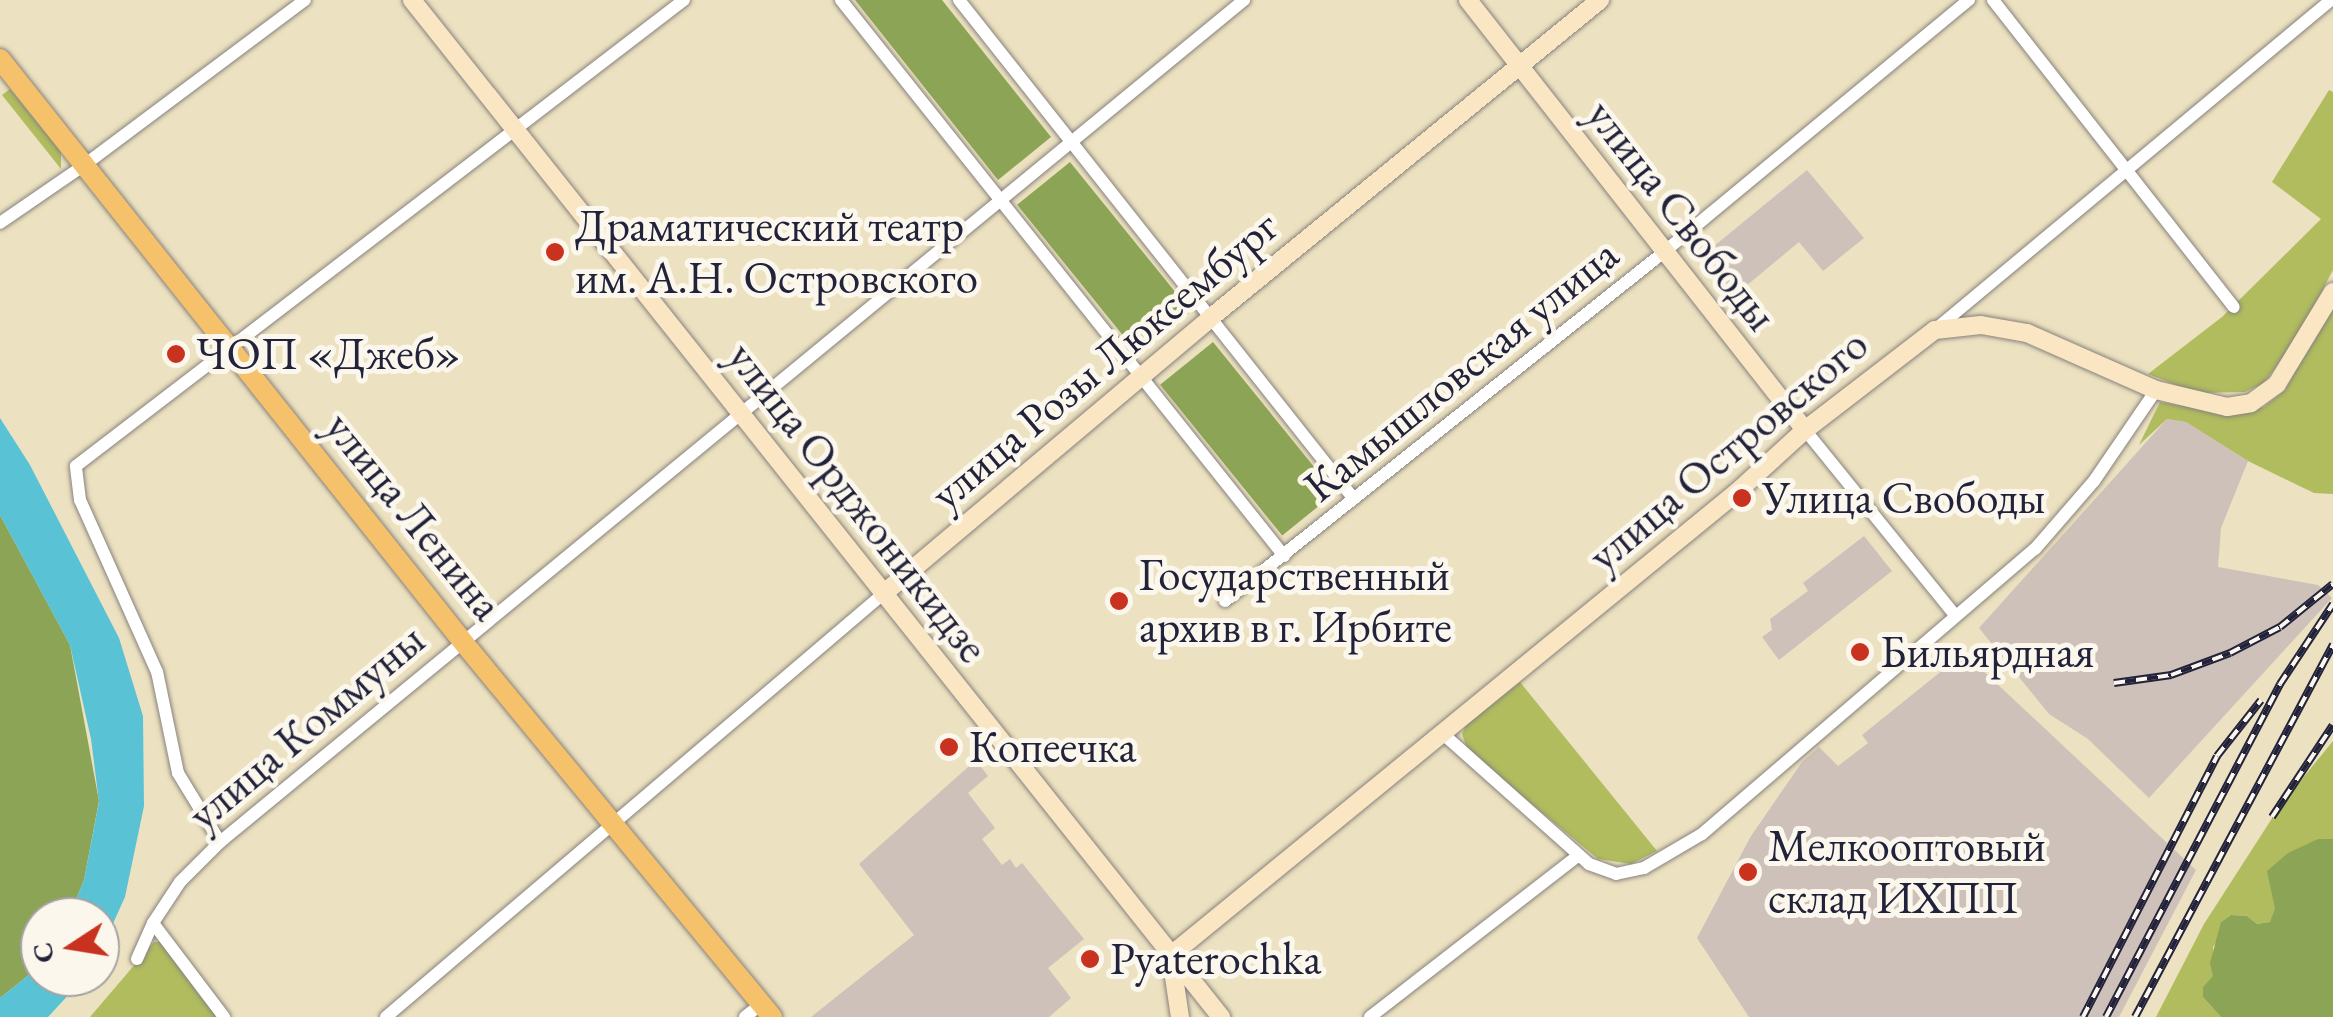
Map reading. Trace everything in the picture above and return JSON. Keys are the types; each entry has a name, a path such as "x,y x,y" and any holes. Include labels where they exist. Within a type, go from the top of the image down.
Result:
{"main road":[{"name":"улица Ленина","path":"0,59 463,642 613,823 760,1013"}],"street":[{"path":"0,222 84,166 305,0"},
{"name":"улица Орджоникидзе","path":"412,0 1170,956 1180,1017"},
{"path":"220,842 178,773 157,672 80,500 76,466 684,0"},
{"path":"840,0 1284,556"},
{"path":"959,0 1354,499"},
{"name":"улица Коммуны","path":"137,960 152,923 180,882 220,842 738,412 1244,0"},
{"name":"улица Свободы","path":"1468,0 1517,68 1954,614"},
{"name":"улица Розы Люксембург","path":"386,1017 1209,319 1600,0"},
{"name":"Камышловская улица","path":"1225,601 1664,252 1968,0"},
{"path":"1992,0 2234,307"},
{"name":"улица Островского","path":"1170,956 1737,492 1805,430 1935,330 2126,173 2331,0"},
{"path":"1935,330 1981,325 2027,333 2156,390 2208,406 2251,403 2277,384 2333,292"},
{"path":"1442,734 1579,855 1601,870 1630,872 1702,834 1954,614 2035,550 2094,481 2156,390"},
{"path":"1370,1017 1579,855"},
{"path":"152,923 224,1017"},
{"path":"1170,956 1222,1016"}],"shaded area":[{"path":"1807,170 1864,238 1823,271 1799,242 1734,296 1702,256"},
{"path":"2167,419 2186,422 2248,461 2221,528 2218,567 2318,585 2332,598 2149,798 2088,739 2049,714 1979,628"},
{"path":"1864,536 1892,571 1779,660 1762,637 1772,630 1770,619 1808,591 1803,583"},
{"path":"1964,653 2196,870 2119,1017 1749,1017 1697,938 1751,836 1802,762 1819,747 1838,766 1868,743 1862,735"},
{"path":"976,760 988,776 968,793 995,828 982,839 1002,865 1010,859 1016,868 1022,863 1084,939 1048,968 1071,998 1049,1017 811,1017 914,935 859,864"}],"green space":[{"path":"855,0 942,0 1051,137 998,180"},
{"path":"10,89 61,152 61,169 2,95"},
{"path":"2329,90 2333,92 2333,270 2296,340 2264,383 2245,392 2196,393 2148,374 2222,317 2321,219 2272,182"},
{"path":"1070,162 1191,311 1138,354 1017,205"},
{"path":"2333,301 2333,494 2314,493 2248,461 2186,422 2167,419 2139,445 2160,402 2233,415 2264,407 2285,390"},
{"path":"1213,342 1335,493 1282,536 1160,385"},
{"path":"0,515 70,645 99,801 77,897 20,897 20,982 0,998"},
{"path":"1520,682 1657,851 1631,864 1598,859 1468,751 1462,734 1466,725"},
{"path":"2333,741 2333,839 2318,839 2270,922 2257,924 2247,916 2231,915 2221,922 2221,935 2213,947 2214,976 2203,987 2203,997 2221,1017 2156,1017 2204,924 2280,806"},
{"path":"2318,839 2333,839 2333,1017 2221,1017 2203,997 2203,987 2213,976 2210,963 2221,922 2231,915 2247,916 2257,924 2270,922 2275,909 2267,871 2288,853"},
{"path":"154,942 160,942 217,1017 90,1017 107,997 120,997 120,982"}],"water":[{"path":"0,418 30,465 119,638 143,716 144,806 120,908 120,897 77,897 99,802 91,739 70,645 0,515"},
{"path":"20,982 20,997 66,997 48,1017 0,1017 0,998"}],"railway":[{"path":"2114,683 2171,675 2230,653 2280,627 2333,584"},
{"path":"2106,1017 2280,684 2333,604"},
{"path":"2135,1017 2333,644"},
{"path":"2083,1017 2217,756 2261,700"},
{"path":"2272,817 2333,725"}],"place":[{"name":"Драматический театр им. А.Н. Островского","path":"555,252"},
{"name":"ЧОП «Джеб»","path":"176,354"},
{"name":"Улица Свободы","path":"1742,498"},
{"name":"Государственный архив в г. Ирбите","path":"1119,601"},
{"name":"Бильярдная","path":"1860,652"},
{"name":"Копеечка","path":"949,747"},
{"name":"Мелкооптовый склад ИХПП","path":"1748,872"},
{"name":"Pyaterochka","path":"1090,959"}]}
